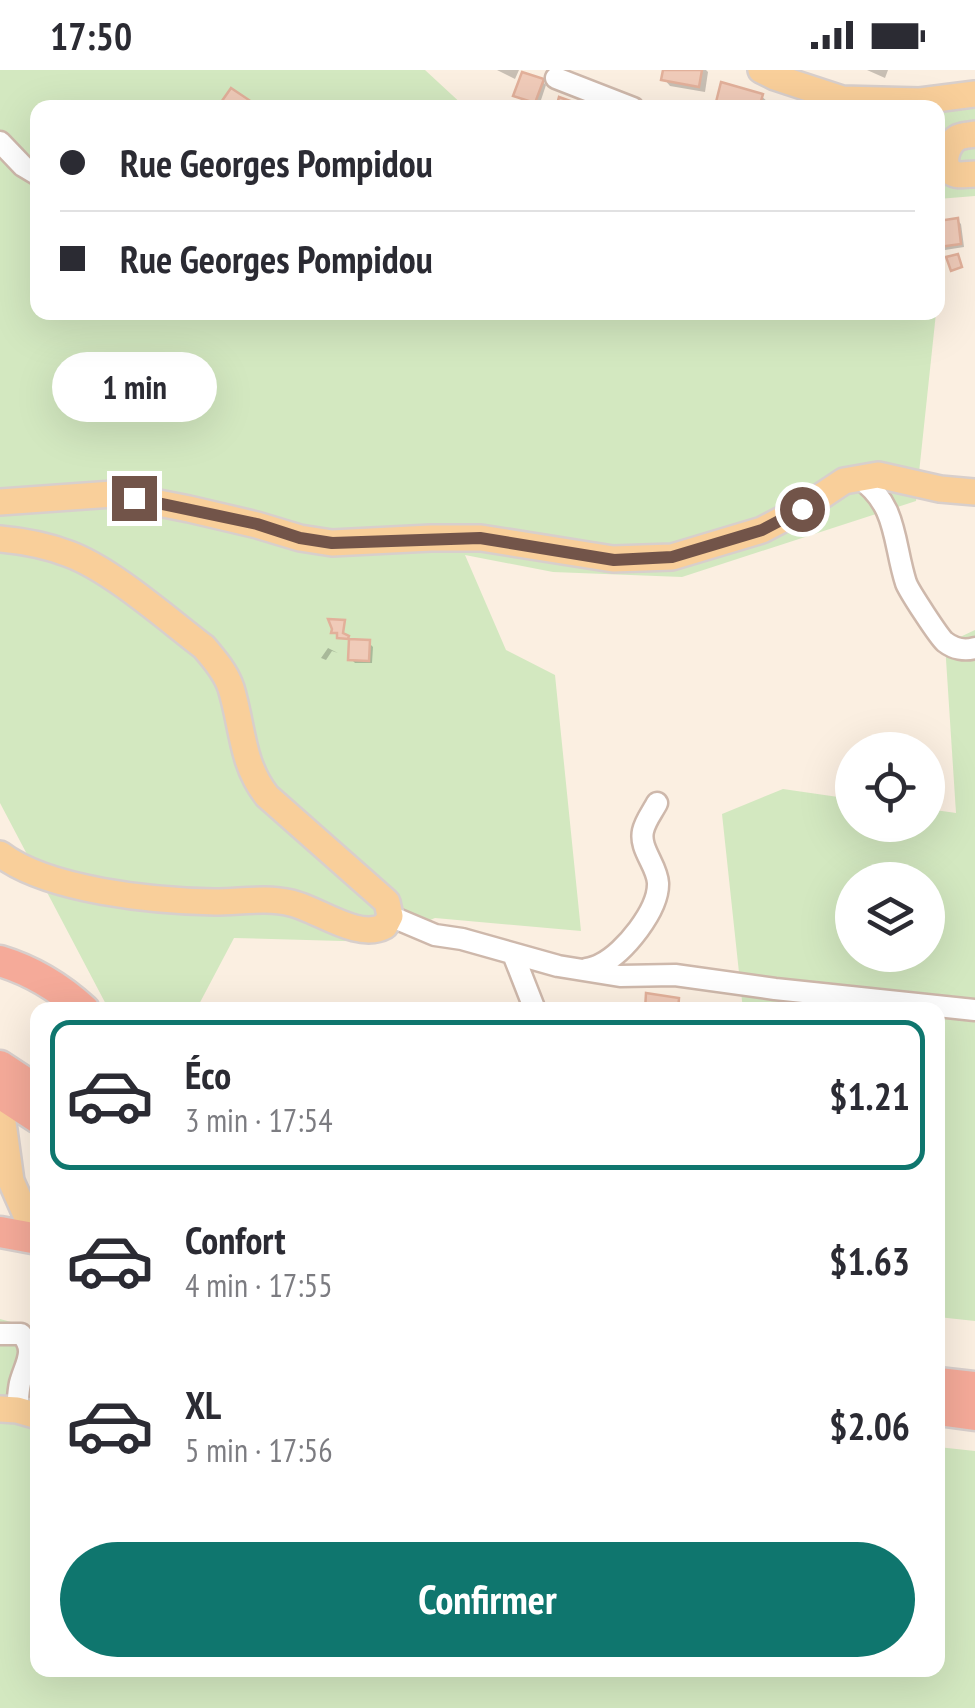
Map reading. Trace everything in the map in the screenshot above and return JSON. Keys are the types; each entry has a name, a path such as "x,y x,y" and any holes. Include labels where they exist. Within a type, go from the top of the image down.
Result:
{"highway":[{"path":"0,961 23,968 75,1002"},
{"path":"0,1066 30,1086"},
{"path":"1,1104 30,1115"},
{"path":"945,1383 975,1387"},
{"path":"945,1411 975,1414"}],"main road":[{"path":"760,70 842,99 881,100"},
{"path":"928,100 975,94"},
{"path":"945,162 956,138 975,134"},
{"path":"945,172 975,174"},
{"path":"0,502 113,494 332,543 480,538 614,560 672,557 749,534 802,509 844,480 878,475 940,489 975,492"},
{"path":"0,539 81,560 118,582 204,647 230,685 254,780 267,796 387,902 390,916 384,926 368,931 288,902 175,901 124,895 53,878 0,854"},
{"path":"1,1104 10,1181 26,1215 17,1232"},
{"path":"11,1169 30,1192"}],"street":[{"path":"556,78 612,100"},
{"path":"0,142 30,170"},
{"path":"859,478 876,489 894,527 907,586 944,642 964,651 975,648"},
{"path":"584,970 604,964 653,910 658,886 643,829 657,802"},
{"path":"390,916 435,935 584,970 620,976 675,975 899,1002"},
{"path":"522,956 533,1002"},
{"path":"522,956 545,1002"},
{"path":"945,1007 975,1010"},
{"path":"0,1334 20,1334 28,1341 30,1350 20,1385 18,1412"}],"green space":[{"path":"0,70 425,70 457,100 30,100 30,320 935,320 916,501 682,577 553,572 465,555 506,650 555,675 581,931 435,918 377,942 234,938 200,1002 105,1002 0,803"},
{"path":"975,104 975,196 945,198 945,109"},
{"path":"975,630 975,1321 945,1318 945,1002 742,1002 722,814 783,789 835,797 835,842 945,842 945,811 956,813 945,644"},
{"path":"0,1319 30,1327 30,1677 945,1677 945,1448 975,1451 975,1708 0,1708"}],"building":[{"path":"663,70 702,70 699,87 661,80"},
{"path":"522,72 544,79 536,100 513,96"},
{"path":"721,82 763,94 761,100 716,100"},
{"path":"231,88 249,100 223,100"},
{"path":"958,218 961,244 945,246 945,220"},
{"path":"958,254 962,267 951,271 946,257"},
{"path":"328,619 345,620 343,633 348,639 331,633"},
{"path":"349,639 370,640 369,661 348,660"},
{"path":"646,993 679,998 679,1002 645,1002"}],"route":[{"path":"134,498 332,543 480,538 614,560 672,557 762,530 802,509"}]}
